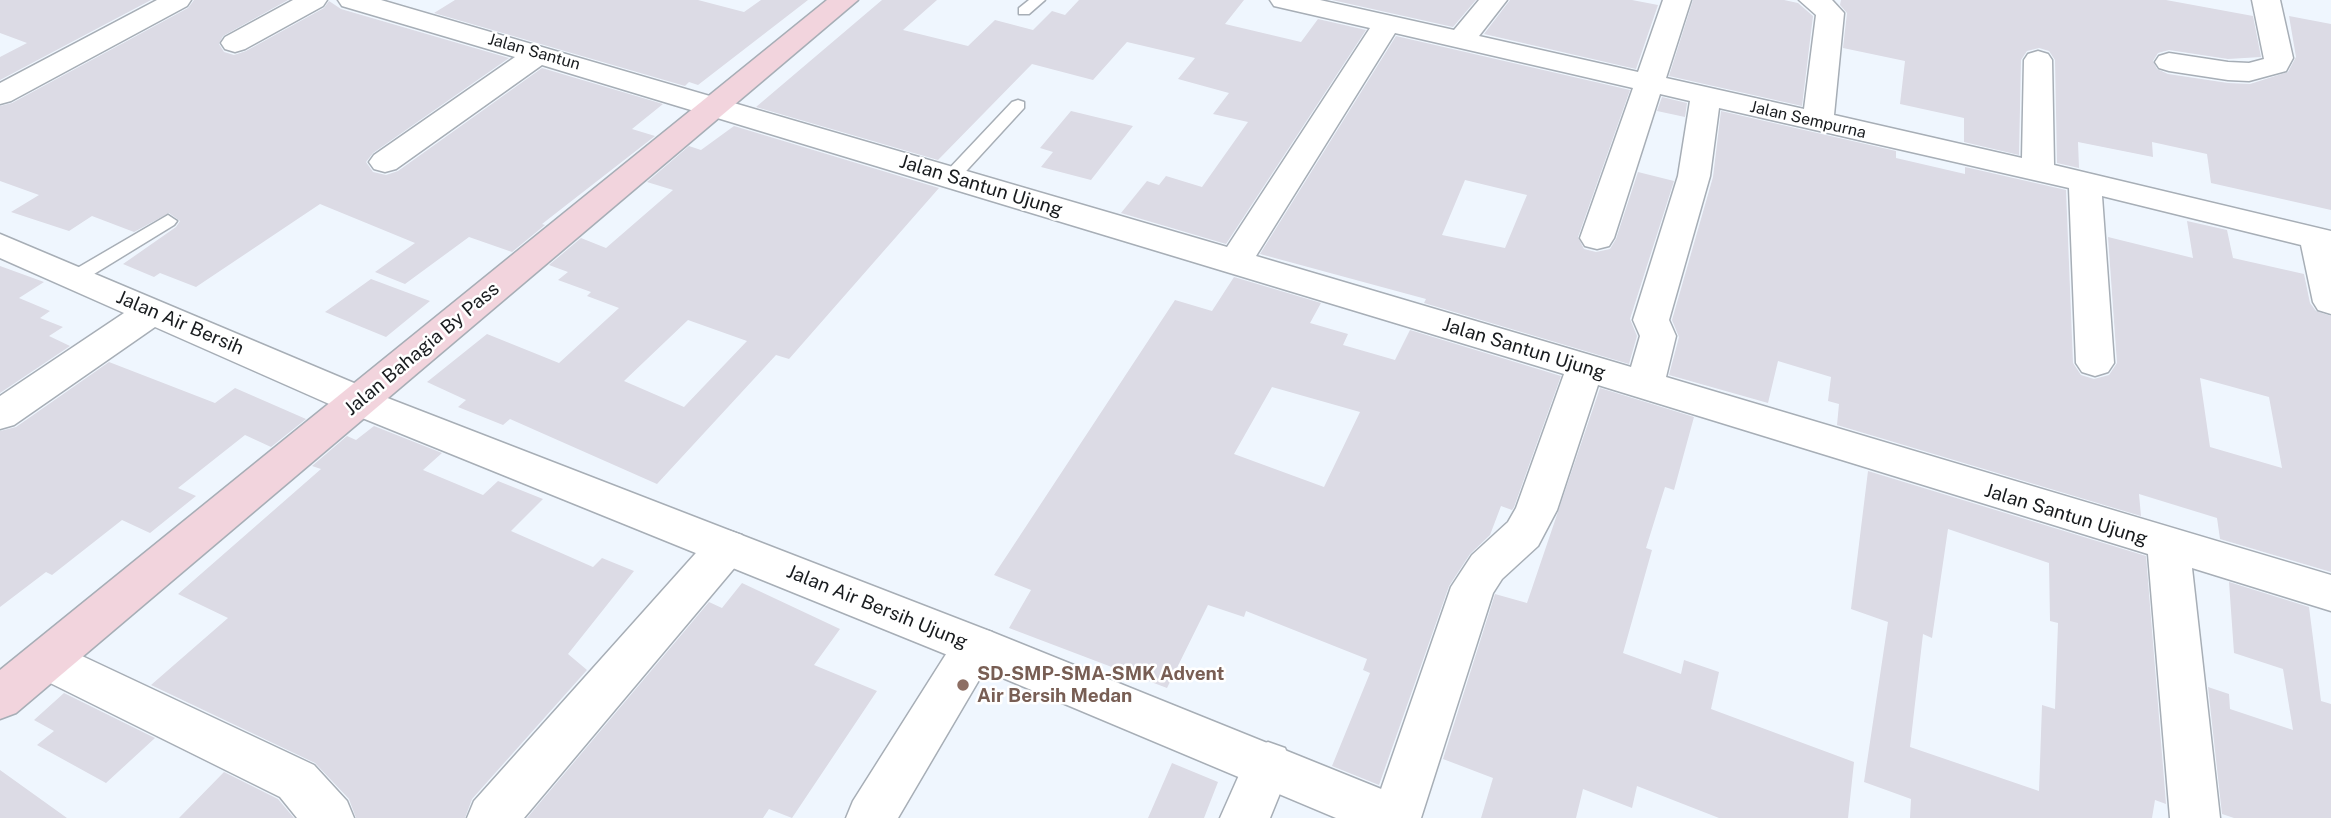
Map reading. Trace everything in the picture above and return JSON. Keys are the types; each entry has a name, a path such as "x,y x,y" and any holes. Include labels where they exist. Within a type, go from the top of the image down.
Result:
{"main road":[{"name":"Jalan Bahagia By Pass","path":"0,698 844,0"}],"street":[{"path":"0,94 177,0"},
{"path":"236,43 313,0"},
{"name":"Jalan Santun","path":"352,0 716,106"},
{"name":"Jalan Sempurna","path":"1284,0 2324,240"},
{"path":"1462,39 1493,0"},
{"path":"1597,238 1677,0"},
{"path":"1812,0 1821,3 1830,13 1818,123"},
{"path":"2169,62 2249,72 2276,65 2279,58 2266,0"},
{"path":"1235,261 1388,22"},
{"path":"385,162 539,54"},
{"path":"2038,60 2038,172"},
{"path":"1645,385 1658,336 1651,320 1694,176 1706,97"},
{"name":"Jalan Santun Ujung","path":"716,106 2331,593"},
{"path":"2085,183 2095,363"},
{"path":"2324,240 2331,302"},
{"name":"Jalan Air Bersih","path":"8,258 74,278 359,401"},
{"path":"0,415 152,311"},
{"path":"1394,818 1473,587 1488,567 1523,534 1536,510 1585,369"},
{"name":"Jalan Air Bersih Ujung","path":"359,401 976,646 1394,818"},
{"path":"2168,546 2195,818"},
{"path":"492,818 727,547"},
{"path":"871,818 976,646"},
{"path":"48,660 297,781 329,818"},
{"path":"1245,818 1268,765"}],"lane":[{"path":"1024,11 1038,0"},
{"path":"951,177 1018,105"},
{"path":"74,278 168,220"}],"building":[{"path":"0,0 151,0 0,80 0,57 27,43 0,33"},
{"path":"194,0 288,0 223,36 219,44 224,52 234,55 324,8 329,1 341,9 509,58 373,153 366,162 373,172 386,175 398,171 542,68 663,104 632,129 655,136 542,224 545,225 512,252 469,237 405,284 375,272 415,243 320,204 196,287 160,273 154,277 123,264 176,227 180,221 169,213 134,232 92,216 69,231 11,212 39,195 0,181 0,106 12,103 188,8"},
{"path":"455,0 698,0 744,12 761,0 808,0 698,85 689,82 685,86 434,13"},
{"path":"882,0 937,0 903,30 968,46 995,20 1033,30 1052,11 1065,15 1079,0 1244,0 1225,24 1301,42 1318,19 1366,30 1226,244 1121,213 1147,181 1159,185 1166,176 1202,187 1248,122 1213,114 1229,93 1178,79 1195,58 1127,42 1093,80 1032,64 938,160 756,107"},
{"path":"1332,0 1476,0 1453,27"},
{"path":"1510,0 1632,0 1658,5 1636,69 1484,34"},
{"path":"1693,0 1784,0 1798,3 1813,16 1802,106 1669,76"},
{"path":"1841,0 2166,0 2253,16 2261,57 2228,59 2169,50 2158,53 2153,61 2157,69 2168,74 2228,83 2250,84 2288,72 2296,57 2289,16 2331,24 2331,210 2211,183 2207,154 2152,142 2153,157 2078,142 2079,168 2057,163 2055,60 2049,51 2039,48 2027,51 2021,60 2019,155 1964,142 1964,118 1900,104 1905,61 1843,48 1847,13 1840,5"},
{"path":"1396,36 1630,90 1578,237 1584,249 1596,252 1610,249 1616,239 1638,172 1674,181 1630,319 1637,336 1629,364 1424,303 1426,299 1260,254","holes":["1465,180 1527,195 1505,248 1442,235"]},
{"path":"1662,97 1687,103 1685,117 1657,111"},
{"path":"1071,111 1133,126 1091,180 1041,167 1053,152 1040,148"},
{"path":"1721,111 1896,151 1896,158 1965,174 1965,167 2066,190 2073,363 2081,375 2094,379 2109,375 2117,363 2108,237 2193,258 2187,221 2227,230 2233,258 2304,274 2310,303 2316,311 2331,316 2331,572 2220,539 2217,518 2139,494 2141,516 1837,425 1839,404 1828,401 1831,377 1778,361 1768,403 1669,375 1679,337 1672,320 1713,177","holes":["2200,378 2269,397 2282,468 2210,447"]},
{"path":"734,126 939,188 789,359 776,355 657,484 510,419 503,425 458,407 466,400 427,382 487,334 559,363 619,308 587,296 591,292 558,280 568,272 549,265 581,238 606,248 673,190 647,182 689,146 701,150","holes":["688,320 747,341 684,407 624,381"]},
{"path":"0,266 44,282 19,298 50,311 40,318 63,327 49,336 70,346 0,393"},
{"path":"1234,277 1321,303 1310,323 1348,334 1343,345 1395,360 1410,330 1561,376 1514,507 1512,510 1501,506 1490,535 1470,554 1449,586 1379,785 1332,766 1370,673 1363,670 1367,659 1246,611 1244,617 1208,605 1167,688 1009,628 1031,590 994,575 1175,300 1212,311","holes":["1272,387 1360,412 1324,487 1234,454"]},
{"path":"371,279 430,301 386,337 325,312"},
{"path":"109,362 215,403 235,388 306,419 271,447 245,435 178,488 196,496 150,533 122,520 52,575 46,572 0,607 0,431 16,427"},
{"path":"1600,388 1694,417 1674,490 1665,487 1646,548 1652,550 1623,653 1681,674 1684,660 1719,672 1711,709 1854,762 1848,818 1719,818 1637,786 1632,808 1583,789 1576,818 1481,818 1493,778 1443,759 1495,594 1527,603"},
{"path":"374,426 442,453 423,470 483,495 498,481 543,499 511,531 593,567 602,558 634,571 568,654 587,670 472,799 465,818 356,818 349,799 315,763 151,685 228,618 178,594 321,469 312,466 347,436 356,440"},
{"path":"1868,471 2146,556 2166,804 2155,800 2152,818 1910,818 1911,799 1864,782 1888,622 1851,609","holes":["1948,529 2049,563 2050,621 2058,623 2055,709 2042,705 2039,791 1910,747 1923,634 1932,638"]},
{"path":"2229,582 2309,607 2321,701 2331,704 2331,818 2234,818 2222,814 2208,687 2229,694 2230,709 2293,730 2283,669 2234,653"},
{"path":"742,583 840,629 814,665 877,691 792,818 769,809 763,818 527,818 709,602 722,608"},
{"path":"64,693 155,738 106,783 37,745 54,731 34,720"},
{"path":"1172,763 1218,782 1204,818 1148,818"},
{"path":"0,770 67,818 0,818"},
{"path":"224,772 278,799 294,818 179,818"}],"place":[{"name":"SD-SMP-SMA-SMK Advent Air Bersih Medan","path":"963,685"}]}
